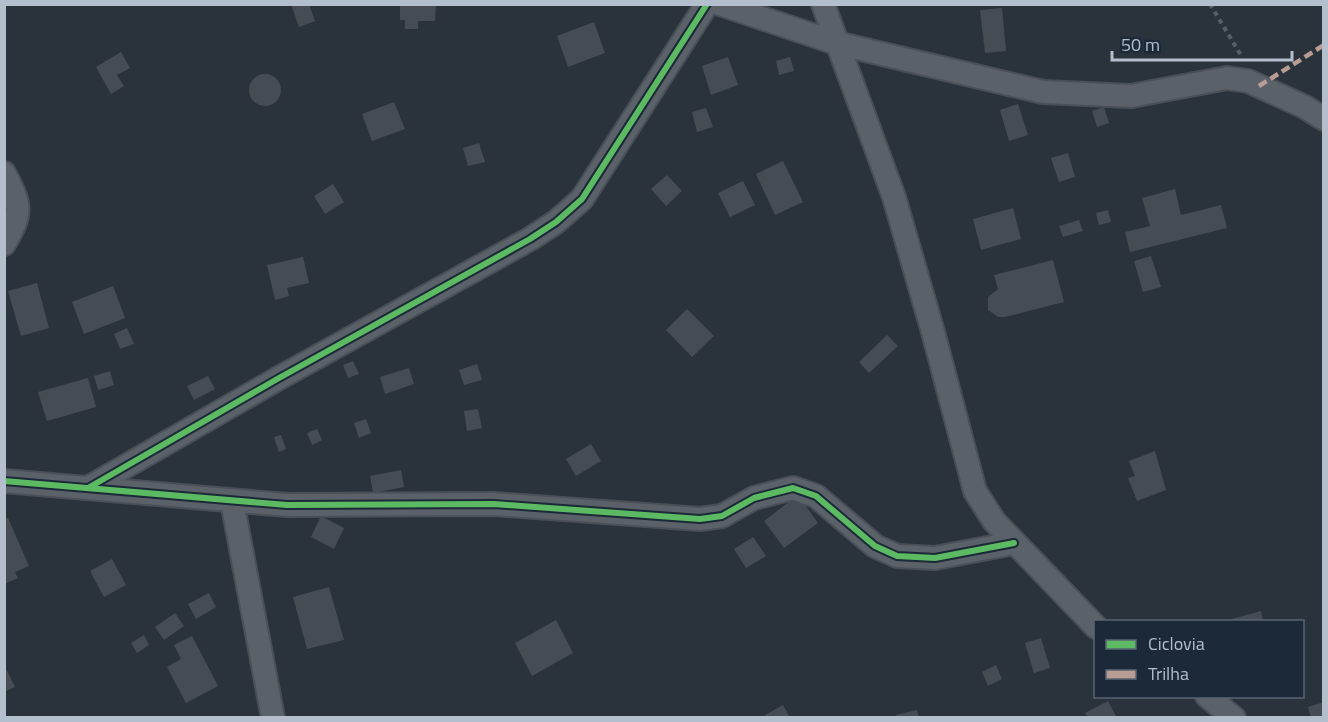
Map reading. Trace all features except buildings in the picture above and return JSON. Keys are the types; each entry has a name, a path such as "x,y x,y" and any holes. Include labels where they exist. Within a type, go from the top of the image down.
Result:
{"street":[{"path":"88,488 279,378 530,239 556,222 582,199 707,4"},
{"path":"720,4 836,43 1043,92 1131,96 1227,78 1248,81 1305,107 1323,119"},
{"path":"823,4 894,197 975,491 983,508 1094,626"},
{"path":"4,173 20,210 15,227 4,244"},
{"path":"4,481 287,505 494,504 700,519 722,516 754,498 793,488 816,495 875,546 897,556 935,558 1014,543"},
{"path":"232,501 273,717"},
{"path":"1210,698 1234,717"}],"path":[{"path":"1209,4 1259,86"}],"marked path":[{"path":"1259,86 1324,45"}],"cycle path":[{"path":"88,488 279,378 530,239 556,222 582,199 707,4"},
{"path":"4,481 287,505 494,504 700,519 722,516 754,498 793,488 816,496 875,546 897,556 935,558 1014,543"}]}
